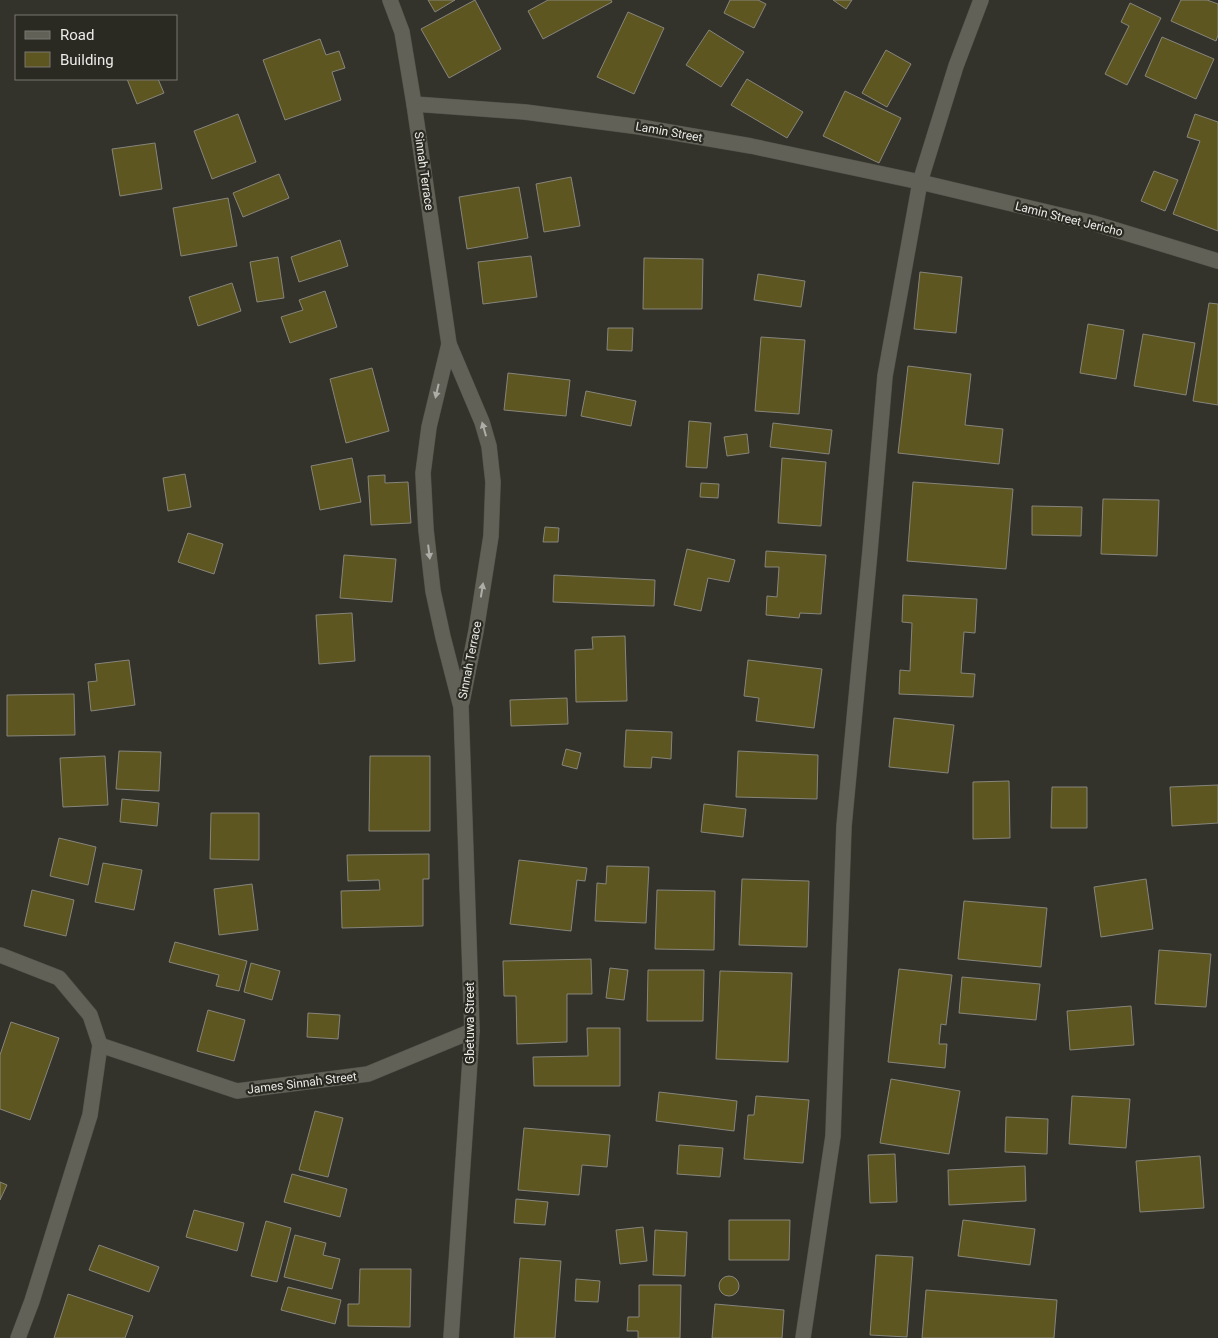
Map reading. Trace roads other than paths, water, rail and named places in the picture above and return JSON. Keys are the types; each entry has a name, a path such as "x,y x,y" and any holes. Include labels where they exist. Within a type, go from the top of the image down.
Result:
{"street":[{"name":"Sinnah Terrace","path":"390,0 402,32 449,344 482,422 489,446 493,482 491,536 476,631 461,706"},
{"path":"803,1338 834,1136 844,826 885,376 920,182 956,66 981,0"},
{"name":"Lamin Street","path":"414,104 525,112 640,127 751,146 920,182"},
{"name":"Lamin Street Jericho","path":"920,182 1093,223 1218,261"},
{"name":"Sinnah Terrace","path":"449,344 429,427 423,473 426,530 433,591 461,706"},
{"name":"Gbetuwa Street","path":"451,1338 472,1031 461,706"},
{"path":"0,955 59,978 90,1015 100,1045 90,1115 32,1301 18,1338"},
{"name":"James Sinnah Street","path":"100,1045 238,1091 368,1074 472,1031"}]}
